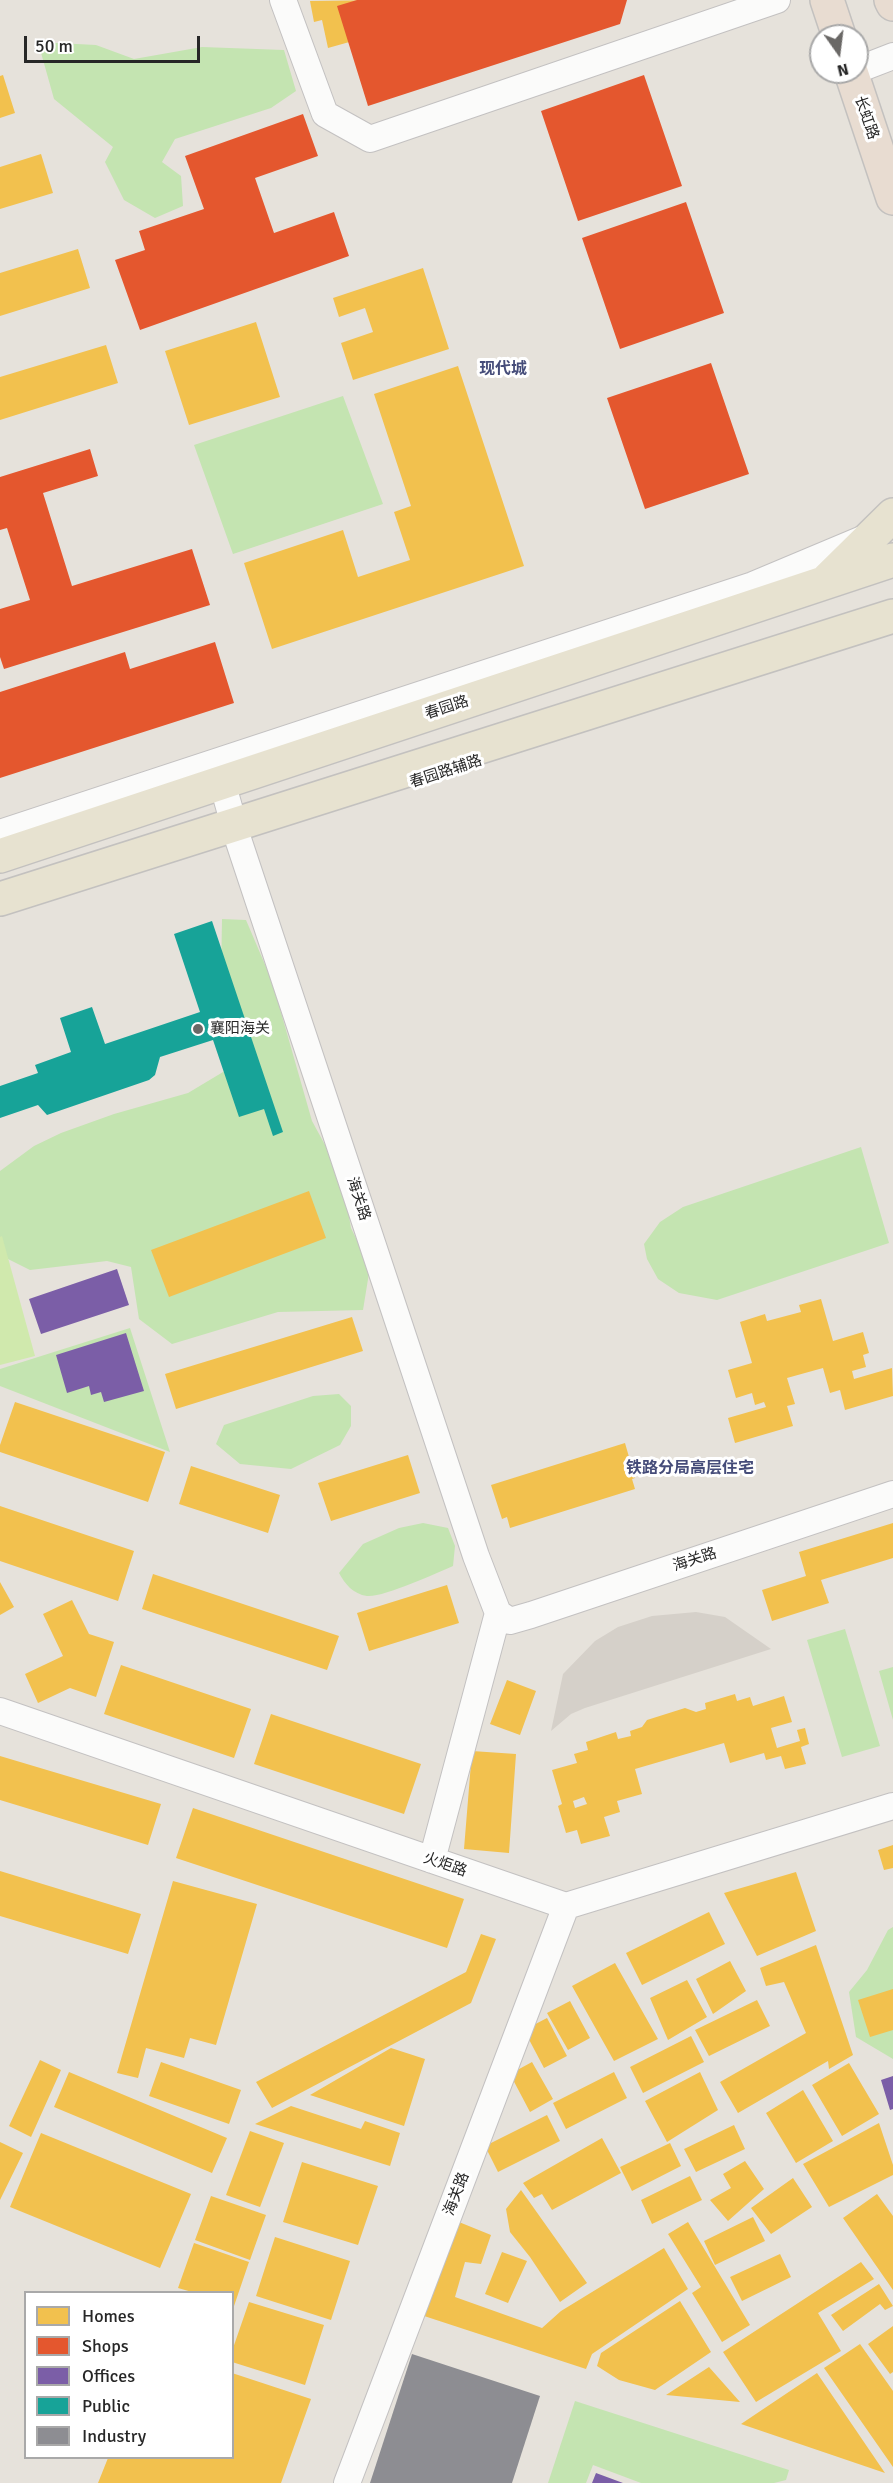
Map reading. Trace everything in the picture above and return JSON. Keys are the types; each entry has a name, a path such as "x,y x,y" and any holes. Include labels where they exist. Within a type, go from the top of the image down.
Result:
{"highway":[{"path":"827,0 835,24"},
{"path":"891,0 893,4"},
{"name":"长虹路","path":"857,84 893,198"}],"main road":[{"path":"824,584 883,525"},
{"name":"春园路","path":"0,856 893,560"},
{"path":"0,899 236,831 893,616"},
{"path":"830,637 893,630"}],"street":[{"path":"284,0 325,114 370,139 777,0"},
{"path":"869,66 893,56"},
{"path":"0,833 753,585 883,525"},
{"name":"春园路辅路","path":"0,916 236,831 893,630"},
{"name":"海关路","path":"222,782 236,831 473,1545 498,1613 510,1621 531,1615 893,1494"},
{"path":"432,1860 498,1613"},
{"name":"火炬路","path":"0,1711 566,1906"},
{"path":"566,1906 893,1806"},
{"name":"海关路","path":"347,2483 566,1906"}],"green space":[{"path":"38,42 96,45 134,59 202,47 284,50 296,91 271,108 175,139 162,162 181,176 183,206 155,218 124,200 105,162 113,147 54,99"},
{"path":"343,396 383,504 233,554 194,445"},
{"path":"222,919 246,920 272,981 312,1121 342,1176 351,1228 370,1267 363,1310 278,1312 172,1344 139,1319 131,1267 107,1261 30,1270 8,1259 0,1248 0,1171 34,1146 61,1133 114,1114 188,1093 238,1063 221,977"},
{"path":"861,1147 889,1243 717,1300 679,1293 658,1279 647,1259 644,1244 660,1222 683,1207"},
{"path":"2,1236 35,1356 0,1365 0,1237"},
{"path":"130,1328 170,1452 0,1386 0,1369"},
{"path":"339,1394 351,1406 351,1426 340,1445 291,1469 240,1464 216,1444 224,1425 313,1396"},
{"path":"423,1523 448,1528 455,1546 453,1566 374,1596 358,1593 344,1581 339,1573 363,1544 399,1528"},
{"path":"845,1629 880,1746 842,1757 807,1640"},
{"path":"893,1667 893,1720 879,1671"},
{"path":"893,1927 893,2059 856,2037 849,1992 867,1970 888,1930"},
{"path":"575,2401 789,2470 786,2480 774,2483 641,2483 593,2465 586,2483 548,2483"}],"shaded area":[{"path":"696,1612 725,1617 771,1649 585,1708 571,1714 551,1731 563,1674 595,1641 618,1627 652,1616"}],"building: Homes":[{"path":"384,0 385,2 379,3 385,32 328,48 322,20 314,22 310,1"},
{"path":"423,0 487,0 487,1 427,17"},
{"path":"513,0 571,0 571,1 518,17"},
{"path":"3,75 15,113 0,118 0,76"},
{"path":"41,154 53,193 0,209 0,167"},
{"path":"78,249 90,288 0,316 0,273"},
{"path":"423,268 449,349 353,380 341,343 373,332 365,308 339,317 333,298"},
{"path":"256,322 280,397 189,425 165,351"},
{"path":"106,345 118,383 0,420 0,377"},
{"path":"458,366 524,566 272,649 244,563 343,530 358,577 410,560 394,512 411,506 374,394"},
{"path":"309,1191 326,1238 169,1297 151,1250"},
{"path":"821,1299 833,1341 863,1332 869,1353 863,1355 866,1367 852,1371 854,1379 892,1368 893,1396 845,1410 840,1390 830,1393 823,1368 787,1378 795,1404 787,1406 793,1426 735,1443 728,1418 766,1407 764,1402 755,1405 752,1393 736,1398 728,1370 752,1363 740,1322 765,1314 767,1321 801,1312 799,1305"},
{"path":"352,1317 363,1351 176,1409 165,1374"},
{"path":"15,1402 165,1452 148,1502 0,1452 0,1445"},
{"path":"625,1443 635,1478 632,1479 635,1489 510,1528 507,1517 502,1519 491,1485"},
{"path":"408,1455 420,1493 331,1521 318,1483"},
{"path":"191,1466 280,1495 268,1533 179,1504"},
{"path":"0,1506 134,1551 118,1601 0,1561"},
{"path":"893,1523 893,1558 821,1580 829,1603 772,1621 762,1590 806,1576 799,1552"},
{"path":"153,1574 339,1636 327,1670 142,1609"},
{"path":"0,1582 14,1607 0,1615"},
{"path":"447,1585 459,1623 369,1651 357,1613"},
{"path":"72,1600 89,1634 114,1642 96,1697 70,1688 38,1703 25,1674 63,1656 43,1614"},
{"path":"121,1665 251,1709 234,1758 104,1714"},
{"path":"507,1680 536,1691 520,1735 490,1724"},
{"path":"735,1694 737,1701 750,1697 753,1706 784,1696 792,1722 771,1728 777,1748 800,1741 797,1730 805,1728 809,1744 801,1747 806,1764 785,1769 781,1756 766,1760 764,1753 730,1763 724,1743 635,1769 642,1794 617,1801 620,1812 604,1817 610,1836 581,1844 577,1830 566,1833 558,1806 562,1804 552,1770 577,1763 574,1754 588,1750 586,1742 616,1732 618,1739 631,1736 630,1731 642,1727 647,1720 685,1708 696,1712 706,1709 705,1703","holes":["584,1797 587,1804 575,1808 573,1801"]},
{"path":"271,1714 421,1764 404,1814 254,1764"},
{"path":"472,1751 516,1754 509,1853 464,1849"},
{"path":"0,1756 161,1804 148,1845 0,1800"},
{"path":"193,1808 464,1899 447,1948 176,1858"},
{"path":"893,1845 893,1868 884,1870 878,1850"},
{"path":"0,1871 141,1914 128,1954 0,1916"},
{"path":"796,1872 816,1931 757,1956 724,1893"},
{"path":"173,1881 257,1904 216,2045 190,2038 184,2058 146,2048 138,2078 117,2073"},
{"path":"709,1912 725,1944 642,1985 626,1953"},
{"path":"481,1934 496,1939 471,2003 272,2108 256,2082 466,1972"},
{"path":"816,1945 853,2055 829,2069 828,2061 738,2113 720,2082 806,2033 784,1982 766,1986 760,1968"},
{"path":"730,1961 746,1991 713,2014 696,1979"},
{"path":"615,1963 658,2039 614,2061 572,1986"},
{"path":"687,1980 707,2017 668,2040 650,1998"},
{"path":"893,1989 893,2030 870,2037 858,2000"},
{"path":"757,2000 770,2026 709,2056 695,2030"},
{"path":"570,2001 590,2038 568,2050 547,2013"},
{"path":"547,2018 567,2056 544,2068 524,2030"},
{"path":"691,2036 704,2062 643,2093 630,2067"},
{"path":"391,2048 425,2059 404,2126 310,2095"},
{"path":"40,2060 61,2070 31,2137 9,2126"},
{"path":"161,2062 241,2090 229,2124 149,2096"},
{"path":"532,2062 553,2099 530,2112 510,2074"},
{"path":"849,2063 879,2114 842,2136 812,2085"},
{"path":"69,2072 227,2138 212,2173 54,2107"},
{"path":"614,2072 627,2098 566,2129 553,2103"},
{"path":"700,2072 718,2110 667,2142 645,2101"},
{"path":"803,2090 833,2141 796,2163 766,2113"},
{"path":"291,2106 361,2129 365,2121 400,2133 390,2166 255,2124"},
{"path":"547,2115 560,2141 498,2172 485,2146"},
{"path":"879,2123 893,2165 893,2175 829,2207 803,2164"},
{"path":"734,2125 745,2149 696,2172 684,2149"},
{"path":"250,2131 284,2143 260,2207 226,2195"},
{"path":"41,2133 191,2194 160,2268 10,2207"},
{"path":"602,2138 621,2173 552,2210 542,2194 534,2198 523,2183"},
{"path":"0,2142 23,2153 0,2200"},
{"path":"670,2143 681,2166 632,2191 620,2167"},
{"path":"745,2161 764,2189 728,2221 710,2200 731,2188 723,2174"},
{"path":"302,2162 378,2186 358,2245 283,2222"},
{"path":"690,2176 702,2200 652,2224 641,2200"},
{"path":"793,2178 812,2207 771,2234 751,2208"},
{"path":"521,2190 587,2283 560,2302 510,2232 506,2209"},
{"path":"877,2194 893,2216 893,2290 843,2218"},
{"path":"211,2196 266,2215 250,2260 195,2240"},
{"path":"753,2217 765,2241 715,2265 704,2241"},
{"path":"454,2220 491,2235 481,2264 465,2262 455,2297 542,2328 561,2311 664,2248 688,2289 592,2354 586,2369 418,2314"},
{"path":"688,2222 750,2325 722,2342 692,2293 701,2287 668,2234"},
{"path":"275,2237 350,2261 331,2320 256,2296"},
{"path":"194,2243 249,2262 234,2306 234,2291 188,2291 178,2288"},
{"path":"502,2252 527,2261 508,2303 485,2294"},
{"path":"780,2254 791,2277 742,2301 730,2277"},
{"path":"861,2262 874,2279 818,2313 841,2351 756,2402 723,2352"},
{"path":"879,2284 893,2306 885,2310 880,2304 843,2331 831,2315"},
{"path":"680,2301 711,2352 655,2390 619,2380 597,2366 601,2353"},
{"path":"249,2302 324,2325 305,2385 234,2363 234,2345"},
{"path":"893,2326 893,2372 890,2374 868,2344"},
{"path":"860,2344 893,2391 893,2467 824,2368"},
{"path":"709,2367 740,2402 666,2395"},
{"path":"817,2373 885,2473 741,2424"},
{"path":"234,2374 311,2399 281,2483 98,2483 108,2459 234,2459"}],"building: Shops":[{"path":"357,0 627,0 620,24 368,106 337,6"},
{"path":"644,75 682,186 578,221 541,111"},
{"path":"303,114 318,156 255,178 274,233 334,212 349,256 140,330 115,260 145,250 139,231 204,209 185,156"},
{"path":"686,202 724,313 620,349 582,238"},
{"path":"711,363 749,474 645,509 607,398"},
{"path":"90,449 98,476 43,493 72,586 192,549 210,605 4,669 0,657 0,609 30,600 7,528 0,530 0,477"},
{"path":"215,642 234,703 0,778 0,692 125,652 130,669"}],"building: Offices":[{"path":"117,1269 129,1305 41,1334 29,1299"},
{"path":"126,1333 144,1391 104,1402 101,1392 91,1395 89,1386 67,1393 56,1355"},
{"path":"893,2076 893,2109 890,2110 881,2080"},
{"path":"596,2473 623,2483 592,2483"}],"building: Public":[{"name":"襄阳海关","path":"212,921 283,1132 273,1136 264,1109 239,1117 213,1040 160,1057 155,1075 149,1080 47,1115 38,1105 0,1118 0,1086 38,1073 35,1065 71,1052 60,1018 92,1007 105,1044 200,1012 174,934"}],"building: Industry":[{"path":"412,2354 540,2396 512,2483 370,2483"}],"place":[{"name":"襄阳海关","path":"198,1029"}],"district":[{"name":"现代城","path":"503,370"},
{"name":"铁路分局高层住宅","path":"690,1469"}]}
